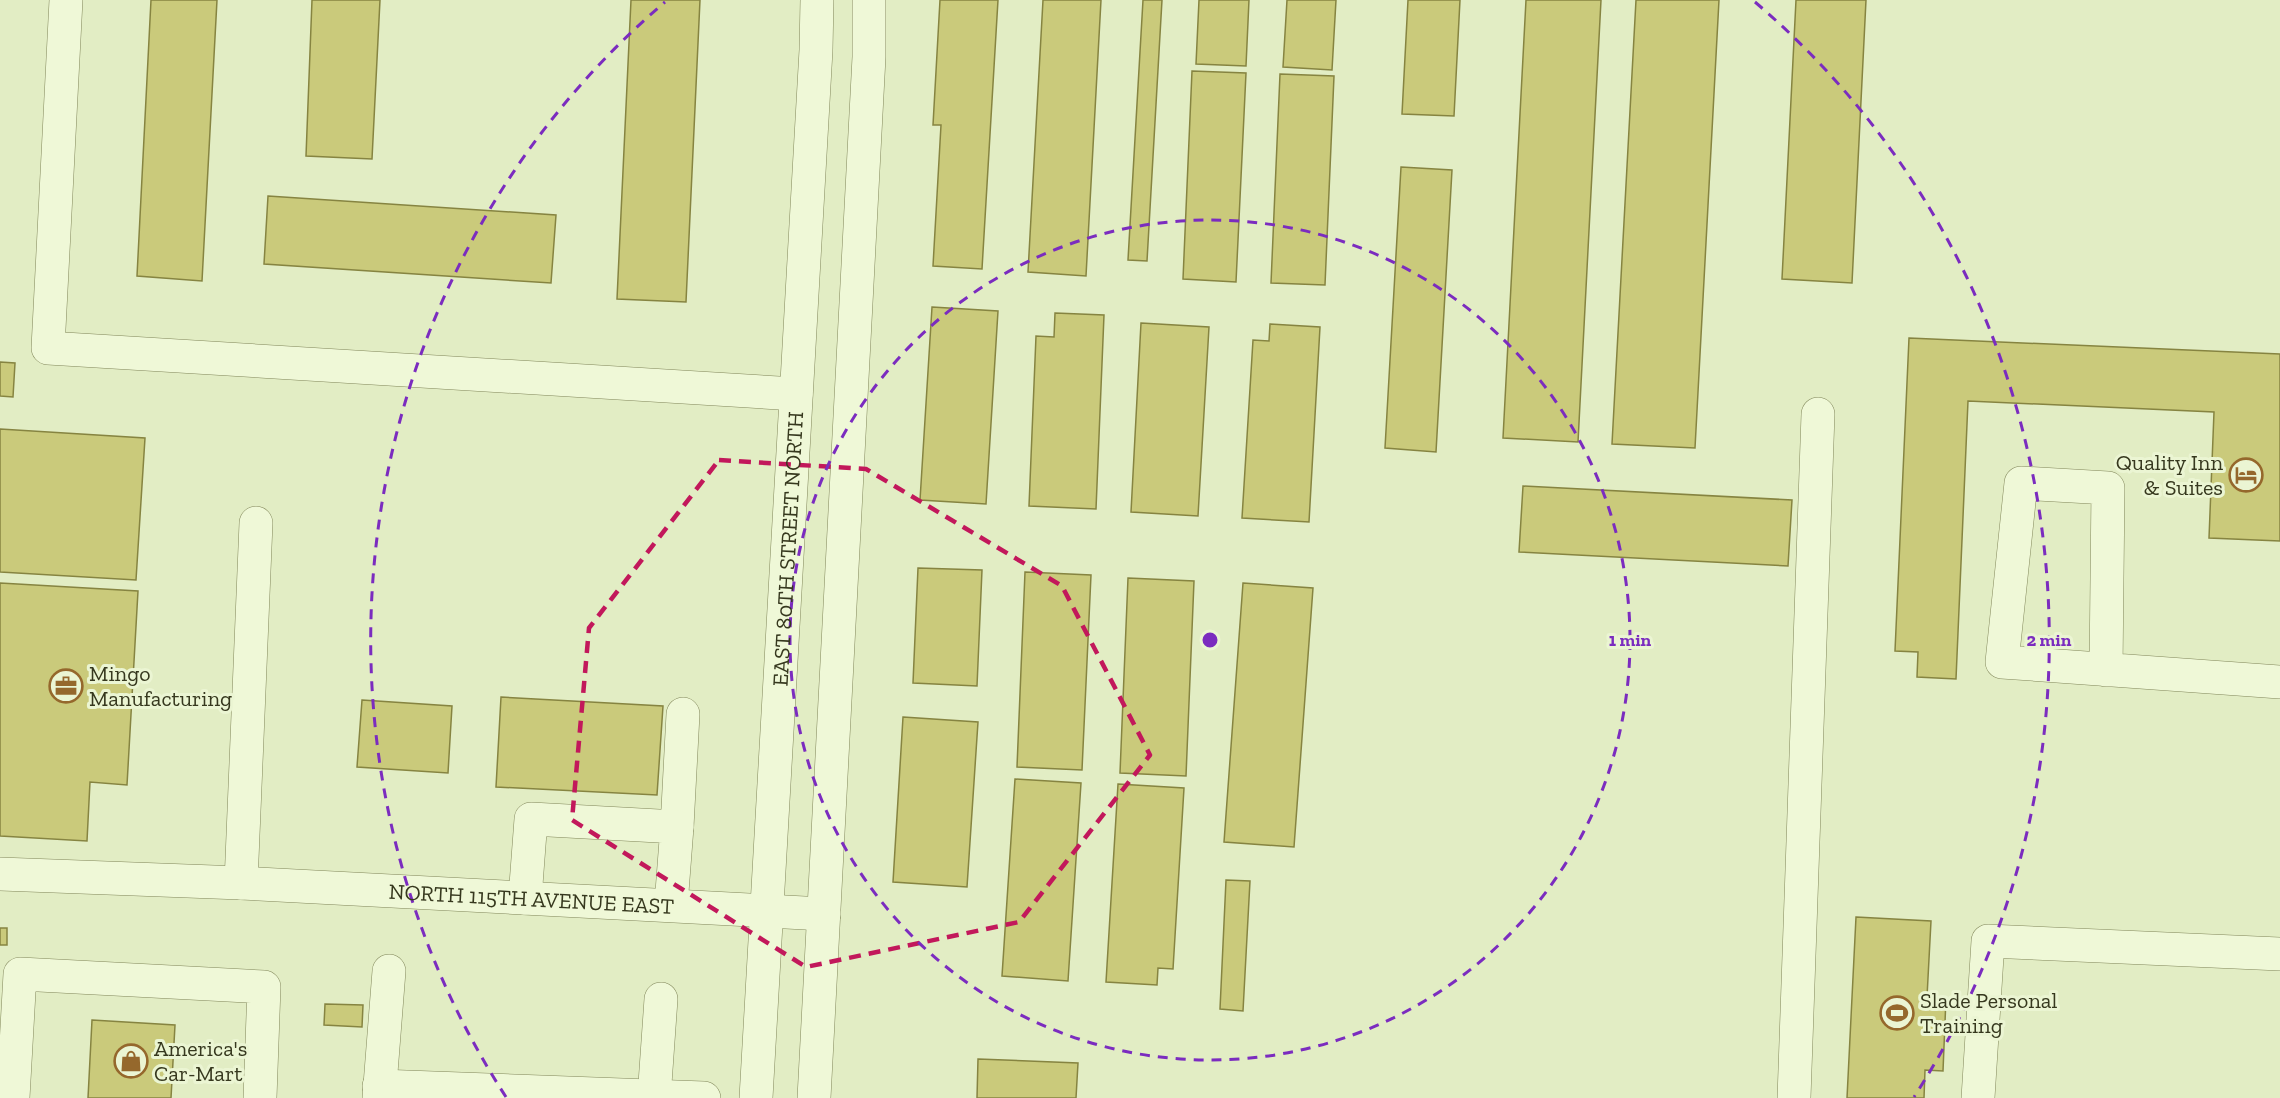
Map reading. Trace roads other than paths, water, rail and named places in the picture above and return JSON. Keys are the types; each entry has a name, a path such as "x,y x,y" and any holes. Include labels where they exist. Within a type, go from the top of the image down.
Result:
{"street":[{"path":"66,0 48,348 796,394"},
{"name":"EAST 80TH STREET NORTH","path":"756,1098 816,51 817,0"},
{"path":"814,1098 869,57 869,0"},
{"path":"1794,1098 1818,414"},
{"path":"2106,670 2108,488 2020,483 2002,662 2106,670 2280,682"},
{"path":"241,883 256,523"},
{"path":"671,905 682,714"},
{"path":"525,897 531,819 677,827"},
{"name":"NORTH 115TH AVENUE EAST","path":"0,873 525,897 824,914"},
{"path":"1978,1098 1988,941 2280,954"},
{"path":"389,971 379,1092 704,1098"},
{"path":"13,1098 20,974 264,987 260,1098"},
{"path":"654,1097 661,999"}],"place":[{"name":"Quality Inn & Suites","path":"2246,475"},
{"name":"Mingo Manufacturing","path":"66,686"},
{"name":"Slade Personal Training","path":"1897,1013"},
{"name":"America's Car-Mart","path":"131,1061"}]}
